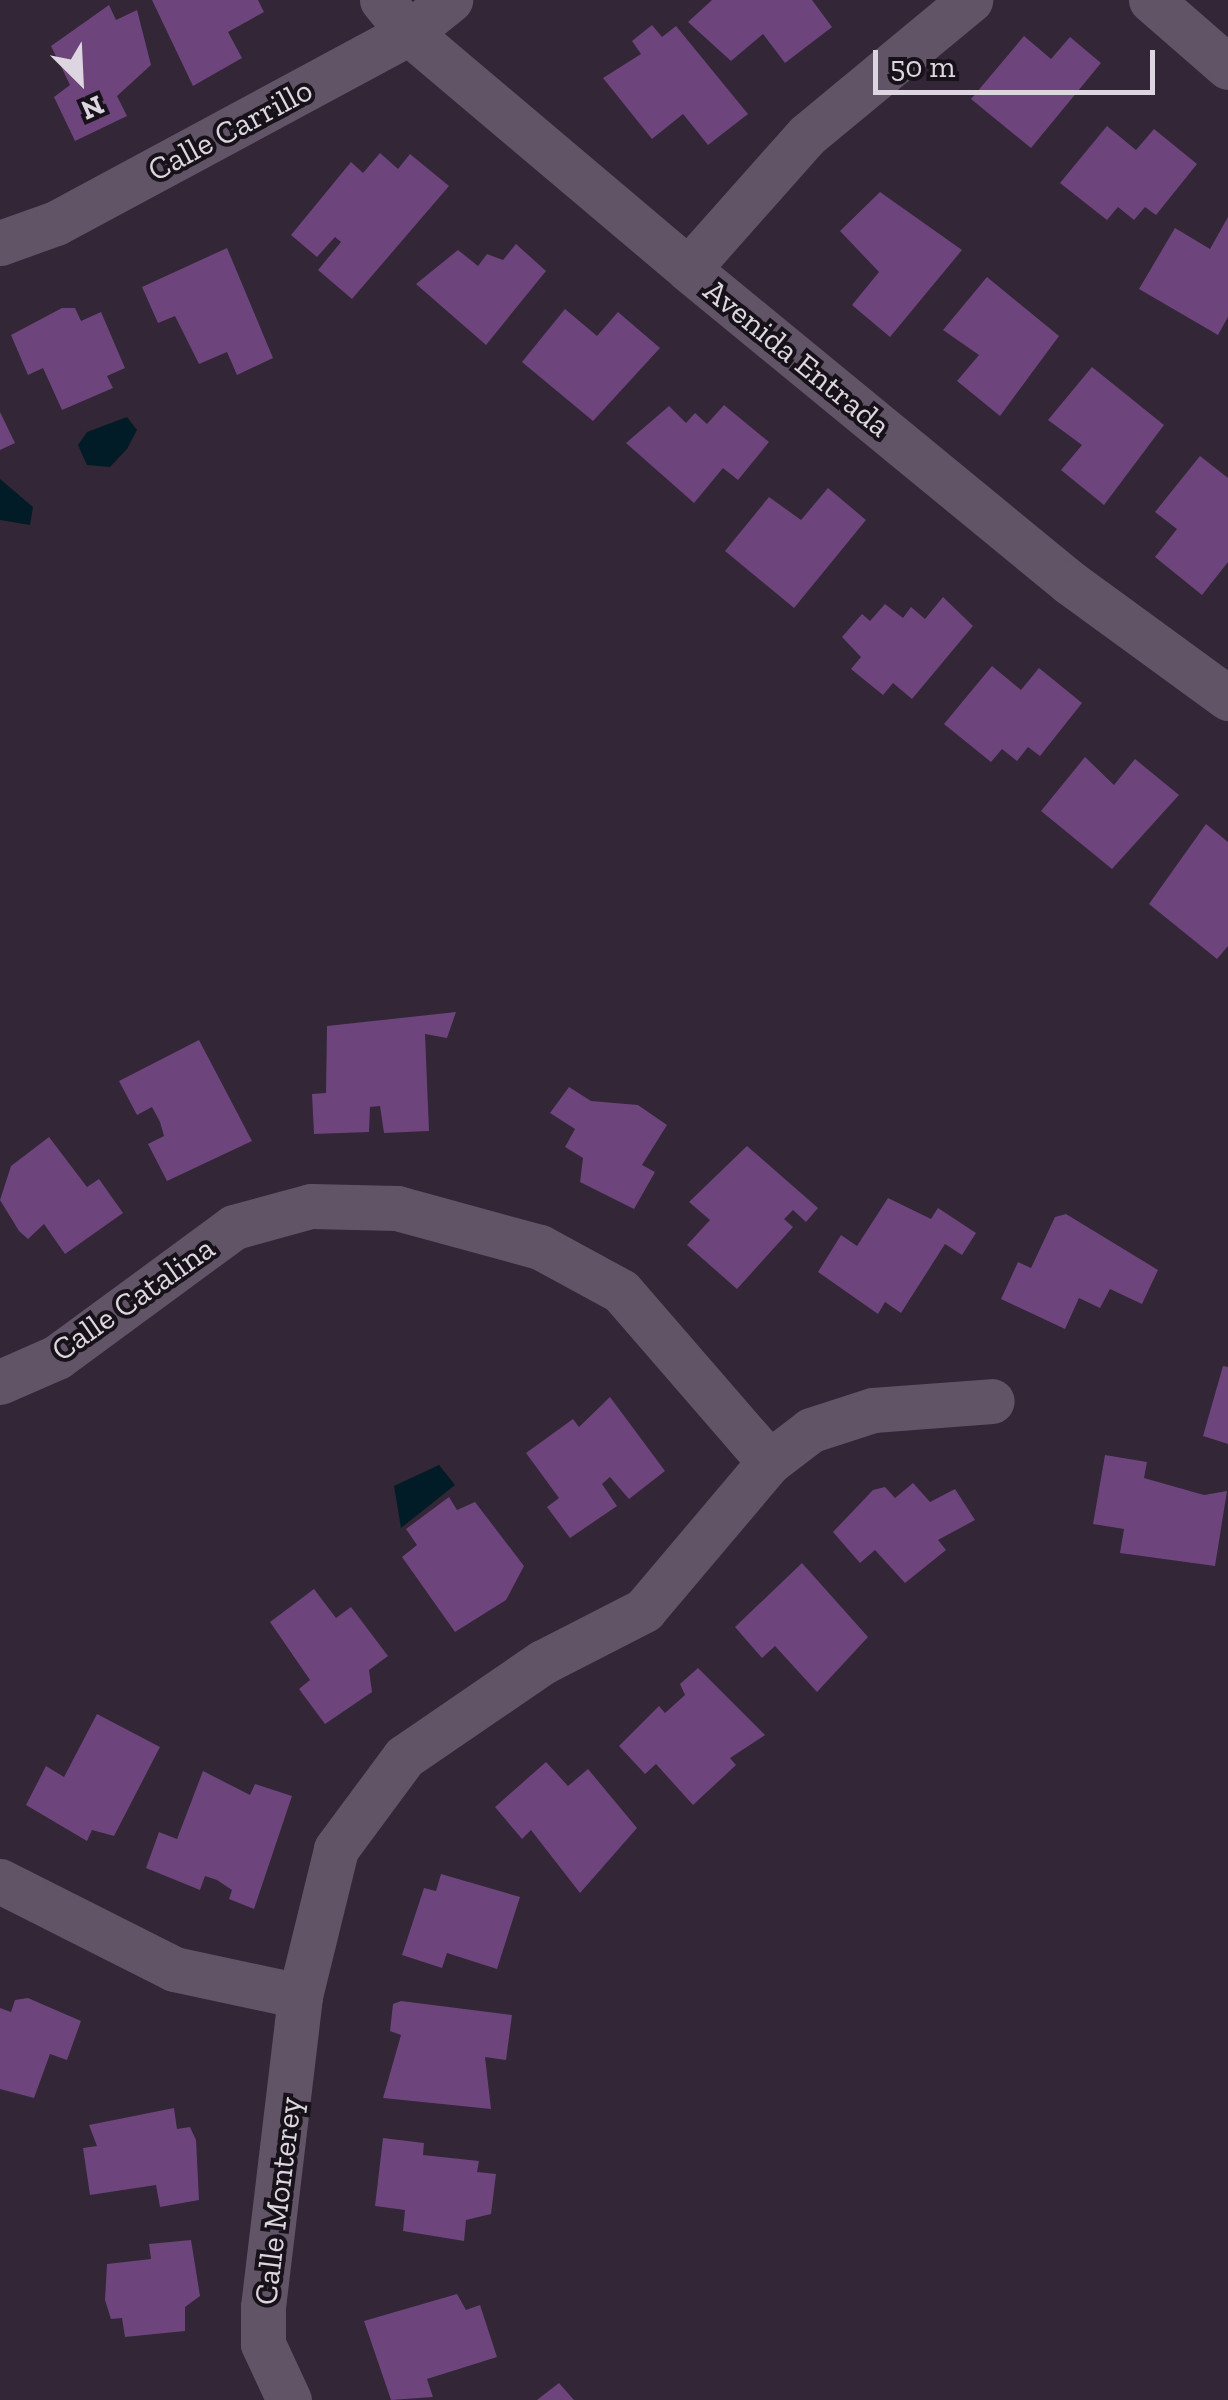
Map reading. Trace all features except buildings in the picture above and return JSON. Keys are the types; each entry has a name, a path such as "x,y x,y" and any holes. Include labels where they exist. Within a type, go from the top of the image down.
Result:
{"street":[{"name":"Calle Carrillo","path":"0,243 56,224 396,17 450,0"},
{"path":"688,269 807,135 970,0"},
{"path":"1151,0 1228,68"},
{"name":"Avenida Entrada","path":"396,17 688,269 1069,582 1228,698"},
{"name":"Calle Catalina","path":"0,1382 57,1357 234,1228 311,1206 397,1208 540,1247 621,1291 769,1462"},
{"path":"769,1462 811,1430 873,1410 992,1401"},
{"name":"Calle Monterey","path":"289,2400 263,2344 263,2307 300,1996 336,1849 404,1757 446,1724 644,1610 769,1462"},
{"path":"0,1882 174,1969 300,1996"}],"water":[{"path":"127,417 137,430 127,449 110,467 87,465 78,445 87,432"},
{"path":"0,479 33,507 30,525 0,520"},
{"path":"439,1465 455,1485 401,1528 394,1486"}]}
